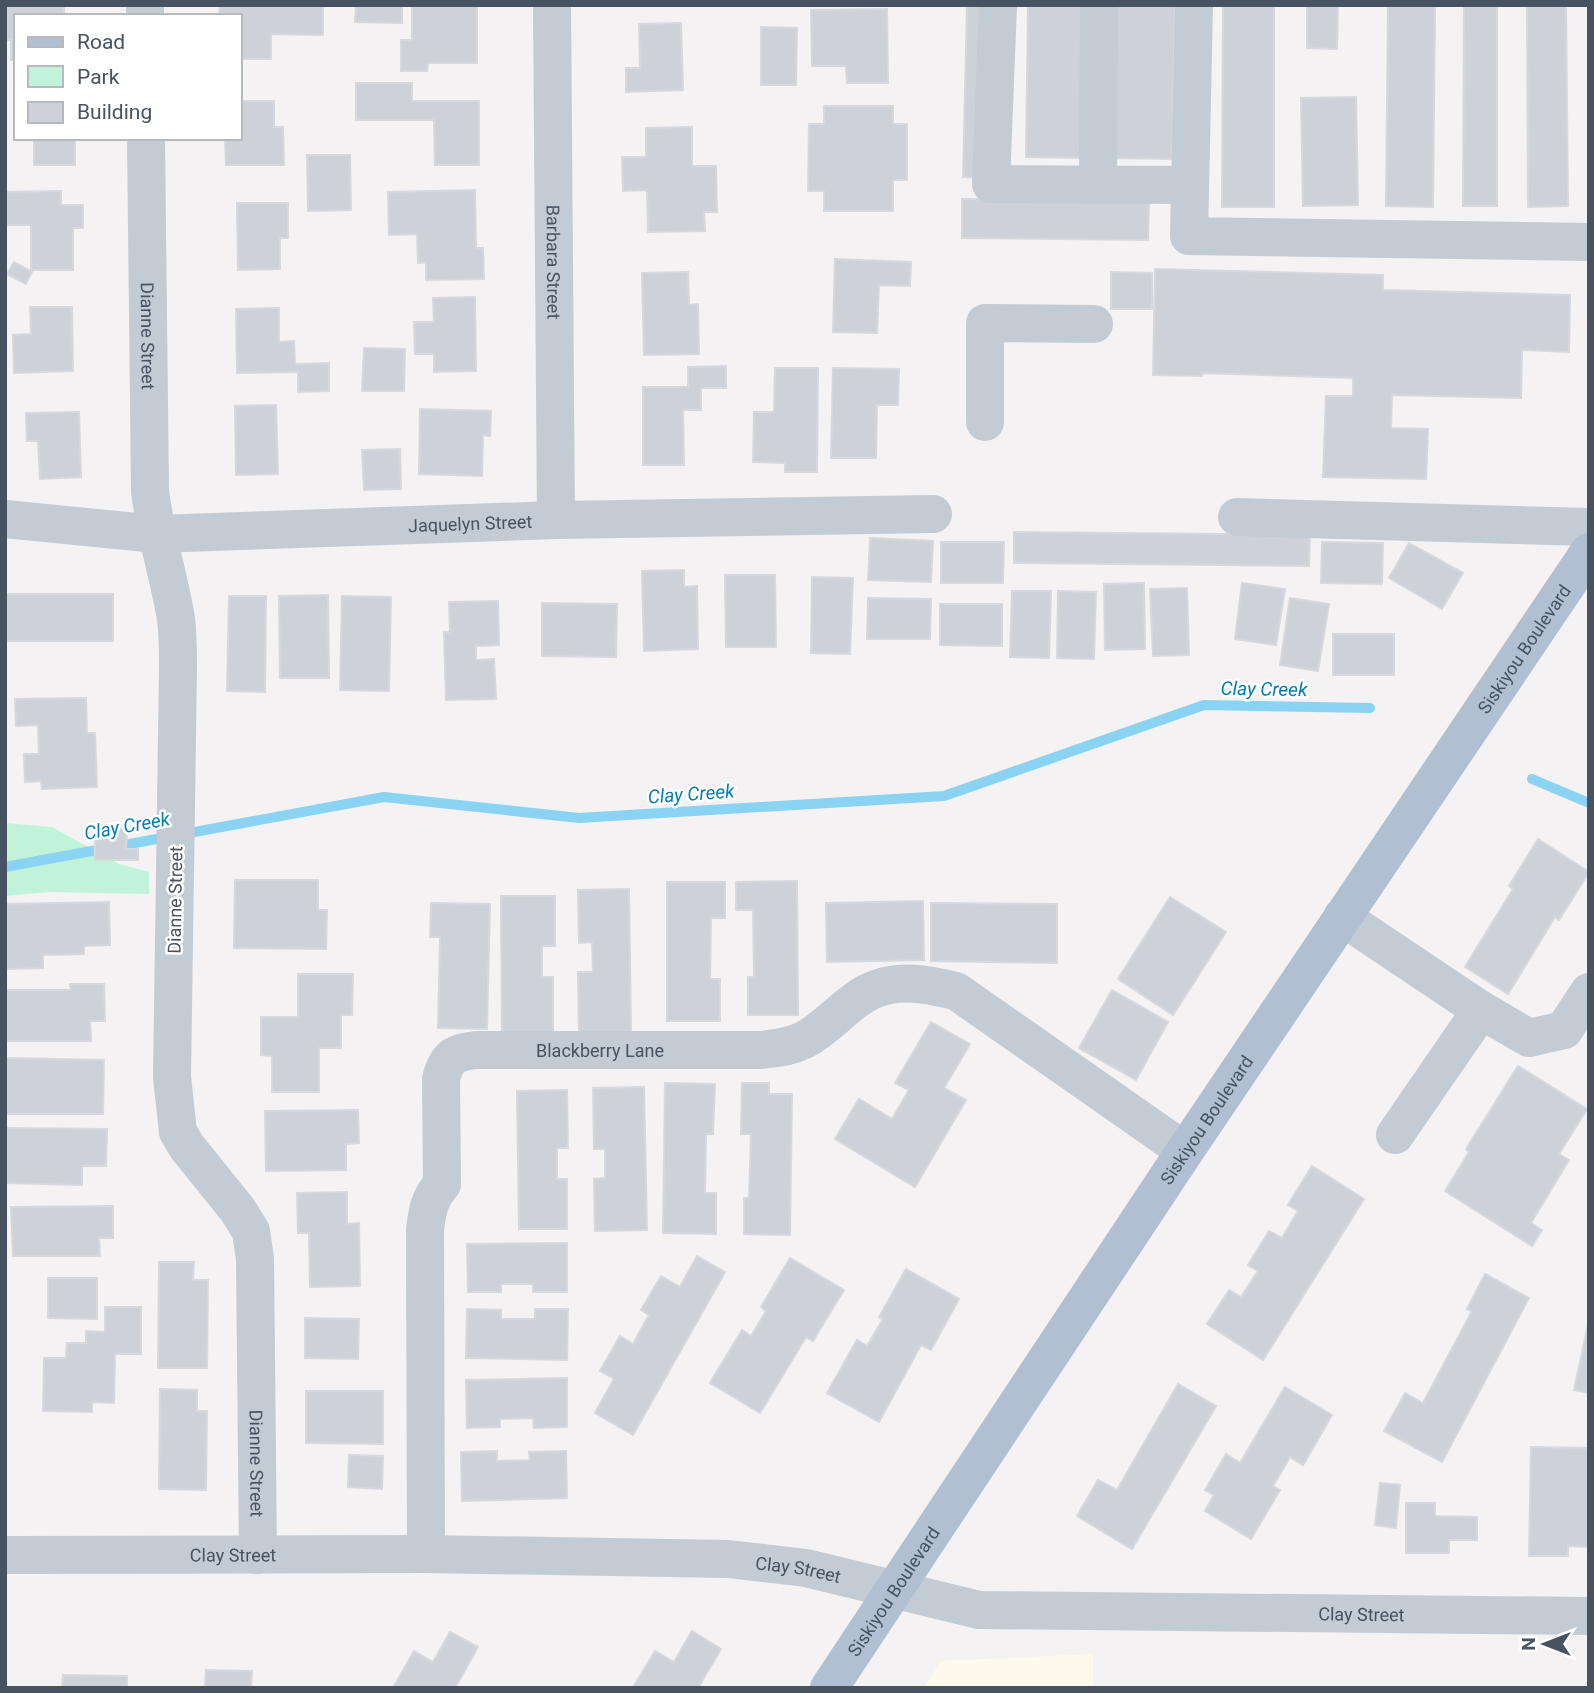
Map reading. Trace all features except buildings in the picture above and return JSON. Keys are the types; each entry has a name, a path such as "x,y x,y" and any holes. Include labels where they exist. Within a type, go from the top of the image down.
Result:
{"main road":[{"name":"Siskiyou Boulevard","path":"829,1688 1185,1151 1589,552"}],"street":[{"name":"Barbara Street","path":"552,5 556,520"},
{"path":"998,5 992,184 1189,185"},
{"path":"1098,185 1099,5"},
{"path":"1194,5 1189,236 1589,242"},
{"name":"Dianne Street","path":"146,140 150,491 177,622 172,1077 178,1132 251,1231 255,1259 258,1555"},
{"path":"985,422 985,323 1094,324"},
{"name":"Jaquelyn Street","path":"5,519 158,534 556,520 933,514"},
{"path":"1237,517 1589,527"},
{"path":"1342,917 1481,1010 1529,1038 1564,1030 1589,992"},
{"name":"Blackberry Lane","path":"426,1554 425,1231 427,1208 431,1197 442,1184 440,1079 444,1064 457,1053 761,1050 785,1047 819,1030 857,998 891,985 915,984 956,991 1185,1151"},
{"path":"1395,1135 1481,1010"},
{"name":"Clay Street","path":"5,1555 426,1554 728,1559 806,1568 979,1610 1589,1616"}],"shaded area":[{"path":"1093,1654 1093,1688 924,1688 941,1661"}],"green space":[{"path":"5,823 52,827 119,864 149,872 149,894 49,892 5,896"}],"waterway":[{"name":"Clay Creek","path":"5,867 384,797 579,818 944,796 1204,705 1370,708"},
{"name":"Clay Creek","path":"1532,779 1589,803"}]}
